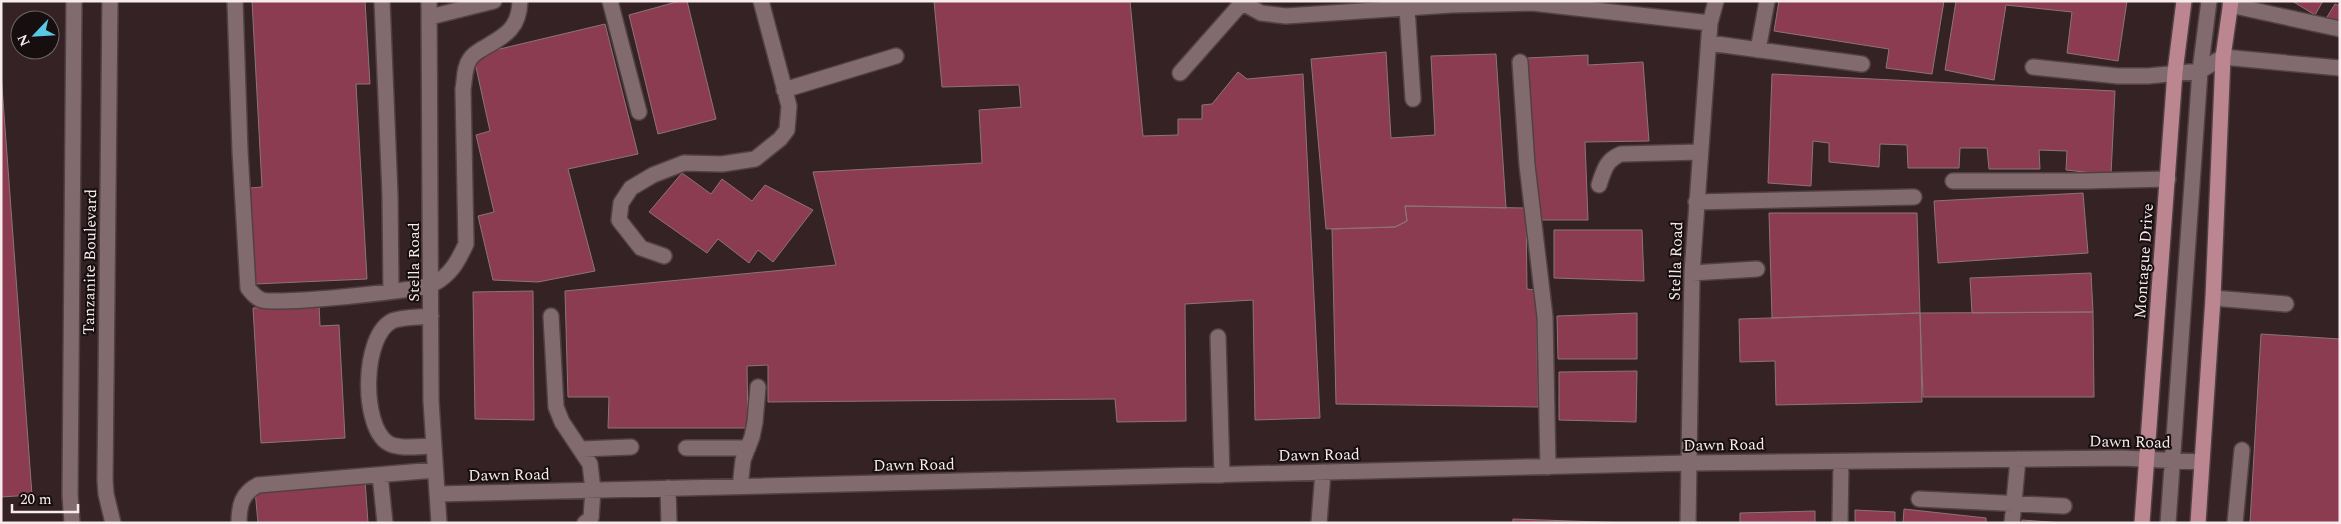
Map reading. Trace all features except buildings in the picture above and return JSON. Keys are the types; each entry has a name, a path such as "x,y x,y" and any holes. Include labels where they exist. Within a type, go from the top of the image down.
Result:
{"main road":[{"name":"Montague Drive","path":"2142,523 2176,72 2184,1"},
{"path":"2198,523 2213,298 2223,57 2230,3"}],"street":[{"name":"Tanzanite Boulevard","path":"72,523 70,495 74,1"},
{"name":"Tanzanite Boulevard","path":"110,1 105,480 106,494 113,523"},
{"path":"235,1 240,160 248,288 253,295 263,300 278,301 348,296 432,284 455,266 466,244 463,89 466,67 470,58 475,53 506,35 515,24 519,14 520,1"},
{"path":"382,1 390,194 391,290"},
{"name":"Stella Road","path":"429,1 432,284 431,402 439,523"},
{"path":"430,17 494,1"},
{"path":"610,1 639,112"},
{"path":"664,256 641,248 619,220 621,203 631,188 653,175 684,163 722,164 755,159 780,139 787,130 789,106 761,1"},
{"name":"Stella Road","path":"1688,523 1692,273 1708,43 1710,23 1716,1"},
{"path":"1758,50 1767,1"},
{"path":"2168,523 2200,71 2209,1"},
{"path":"1180,73 1240,3 1261,13 1286,16 1407,8 1532,3 1710,23"},
{"path":"2230,3 2340,29"},
{"path":"1407,8 1413,99"},
{"path":"1708,43 1862,64"},
{"path":"784,90 896,56"},
{"path":"2033,67 2118,76 2148,76 2200,71 2223,57 2340,68"},
{"path":"1520,62 1527,165 1546,317 1548,467"},
{"path":"1599,185 1611,158 1621,154 1700,152"},
{"path":"1953,180 2086,182 2168,179"},
{"path":"1696,202 1914,197"},
{"path":"1692,273 1757,269"},
{"path":"2213,298 2286,304"},
{"path":"431,316 393,321 381,332 369,363 367,390 376,429 383,439 395,446 434,446"},
{"path":"551,316 556,407 562,422 590,464 593,490 591,518 585,523"},
{"path":"1218,337 1222,475"},
{"path":"740,487 743,460 755,422 758,387"},
{"path":"582,450 631,447"},
{"path":"686,448 748,448"},
{"path":"2235,523 2242,450"},
{"path":"2012,523 2018,459"},
{"name":"Dawn Road","path":"437,494 1690,463 2018,459 2173,460 2202,462"},
{"path":"1840,523 1841,462"},
{"path":"239,523 239,509 242,498 249,489 258,484 435,470"},
{"path":"1319,523 1323,472"},
{"path":"380,475 385,523"},
{"path":"668,488 669,523"},
{"path":"1919,499 2064,506"}]}
